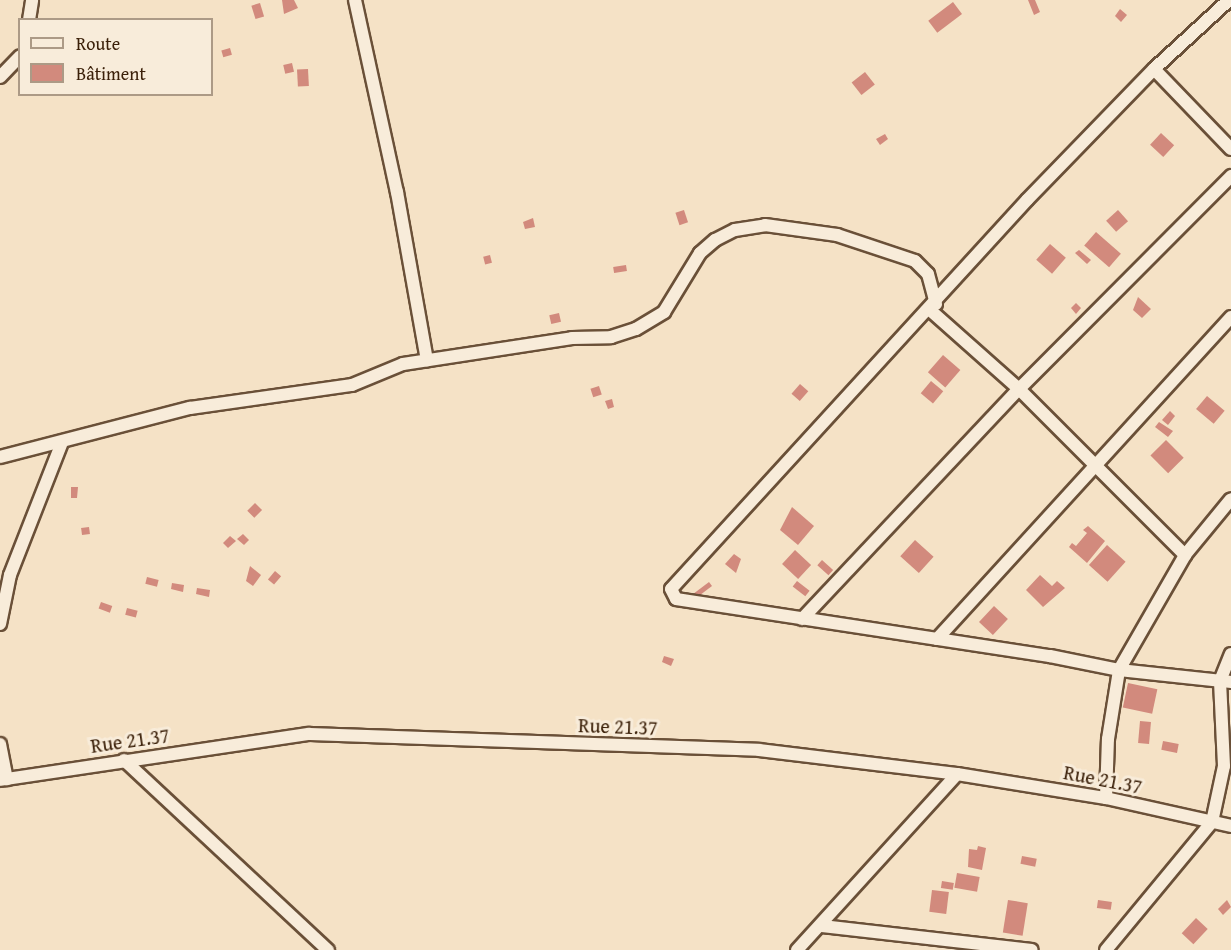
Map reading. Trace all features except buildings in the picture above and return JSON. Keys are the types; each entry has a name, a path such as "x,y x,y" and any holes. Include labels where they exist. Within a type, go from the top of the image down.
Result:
{"street":[{"path":"29,18 32,0"},
{"path":"355,0 397,192 427,360"},
{"path":"1226,681 1119,670 676,599 671,590 933,307 1027,200 1154,69 1229,0"},
{"path":"0,77 18,58"},
{"path":"1154,69 1231,149"},
{"path":"802,619 1019,389 1231,176"},
{"path":"0,457 190,408 352,385 404,364 572,338 611,337 636,329 663,312 700,253 715,240 735,230 765,225 837,235 915,261 928,274 933,307 1019,389 1185,555"},
{"path":"936,639 1231,317"},
{"path":"0,624 10,575 62,442"},
{"path":"1106,798 1108,739 1119,670 1185,555 1231,499"},
{"path":"1106,950 1212,822 1224,766 1226,681 1231,654"},
{"name":"Rue 21.37","path":"4,780 124,760 309,734 759,750 957,774 1106,798 1231,826"},
{"path":"0,744 4,780"},
{"path":"124,760 328,950"},
{"path":"796,950 822,926 957,774"},
{"path":"822,926 948,945 1032,950"}]}
